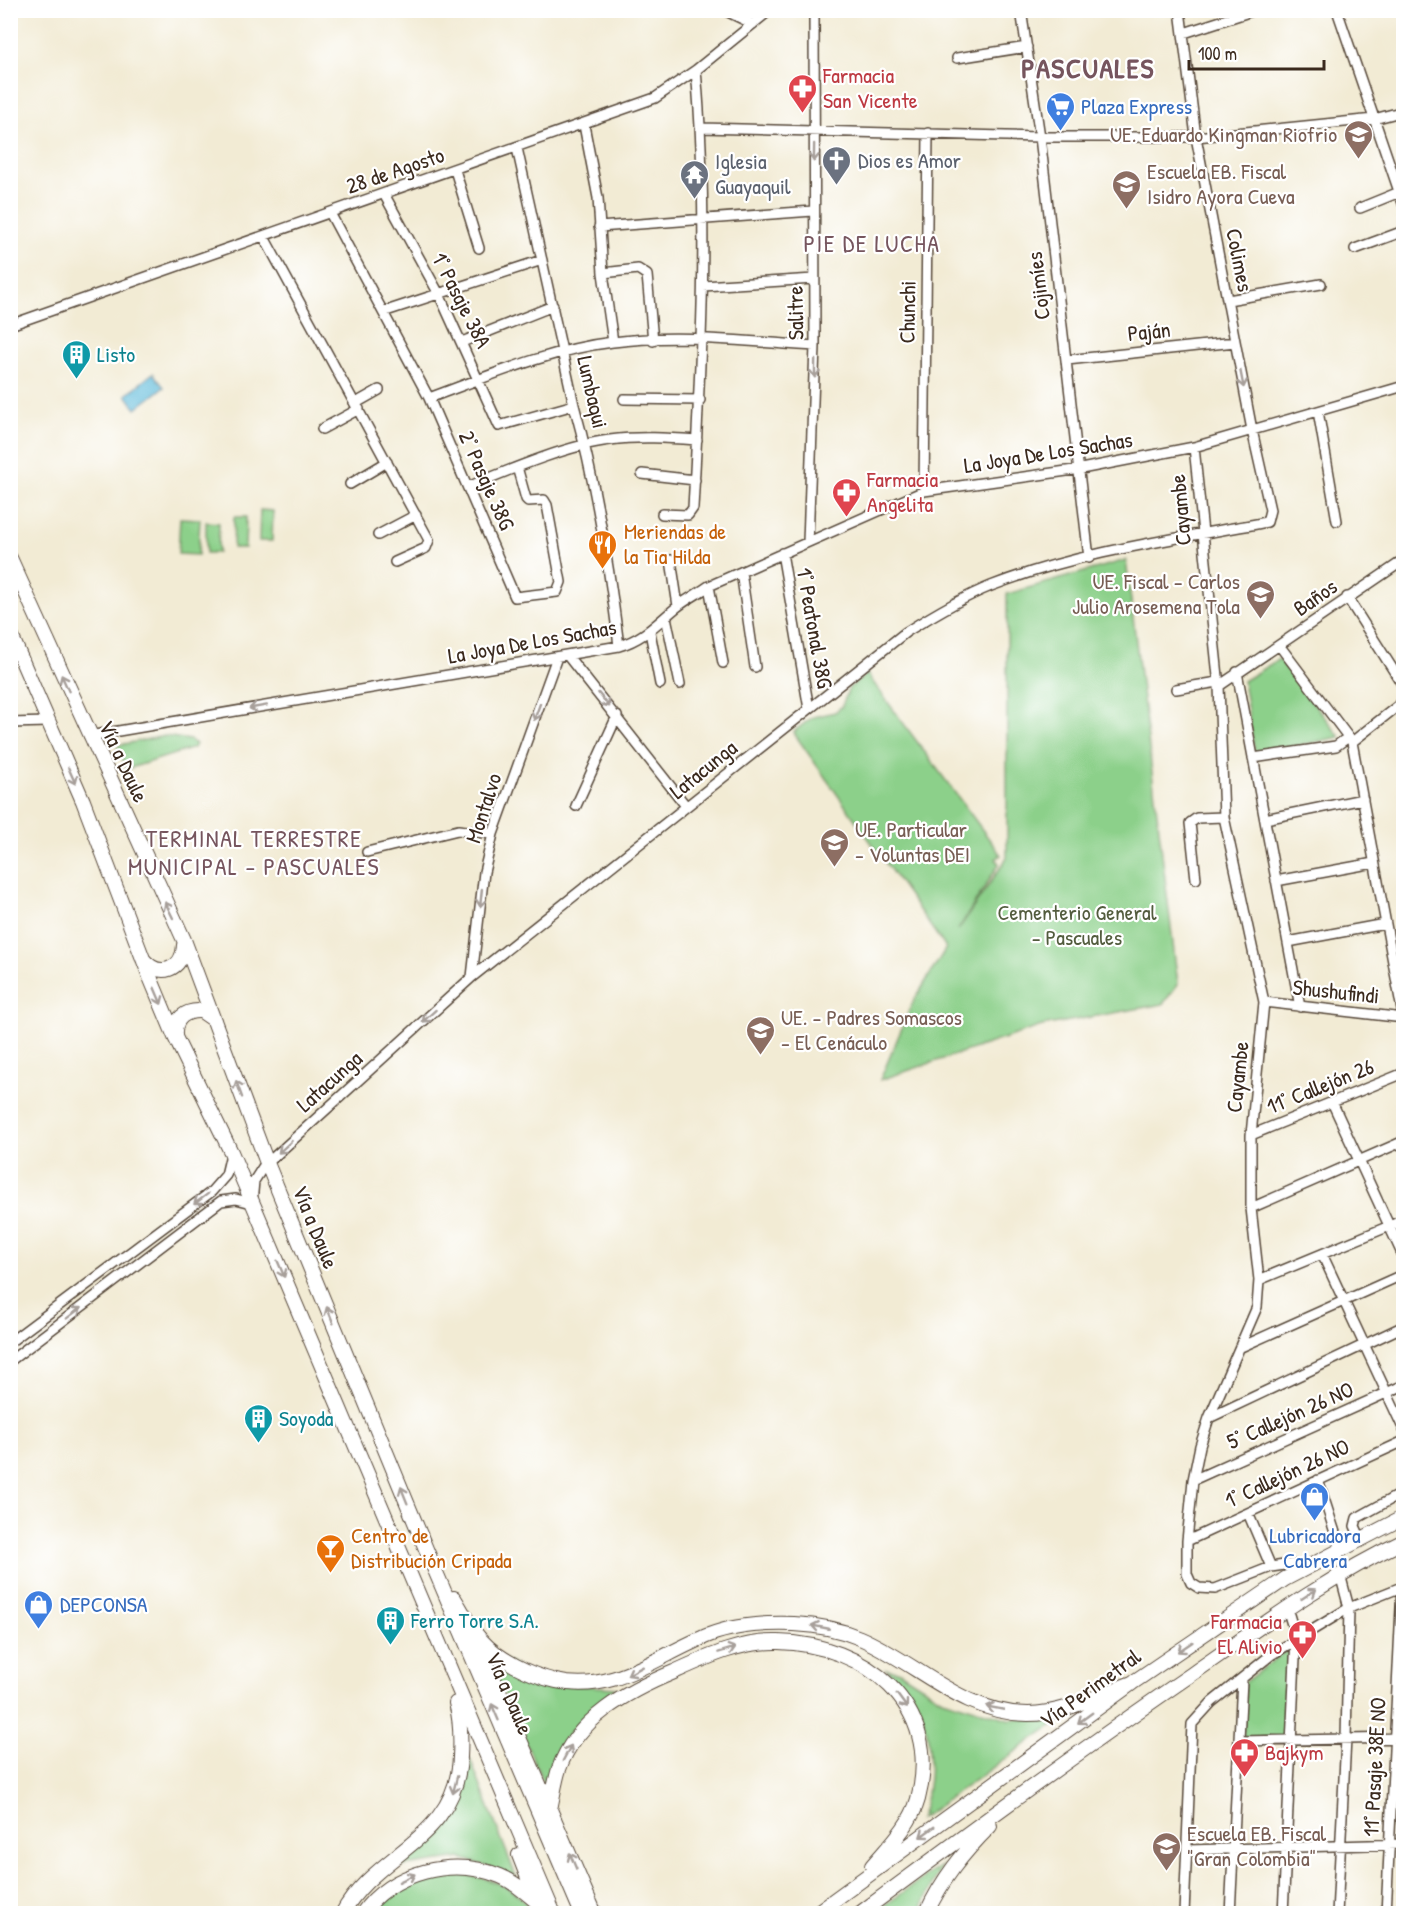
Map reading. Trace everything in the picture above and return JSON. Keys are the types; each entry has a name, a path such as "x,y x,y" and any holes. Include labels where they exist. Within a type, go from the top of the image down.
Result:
{"highway":[{"name":"Vía a Daule","path":"10,558 183,940 267,1163 426,1549 582,1914"},
{"path":"10,633 83,801 139,952 176,1037 231,1152 554,1914"},
{"path":"139,952 152,968 161,971 171,969 179,964 184,956 183,940"},
{"path":"176,1037 178,1020 188,1012 201,1011 215,1022"},
{"name":"Vía Perimetral","path":"814,1914 1132,1683 1305,1568 1360,1537 1404,1517"},
{"name":"Vía Perimetral","path":"860,1914 1019,1796 1287,1608 1340,1574 1404,1541"},
{"path":"426,1549 482,1641 533,1675 579,1685 602,1683 626,1675 710,1634 750,1625 791,1624 821,1626 861,1639 973,1704 1010,1711 1028,1714 1059,1710 1132,1683"},
{"path":"471,1625 596,1914"},
{"path":"550,1809 559,1768 573,1741 594,1717 615,1701 661,1677 726,1650 778,1642 814,1646 842,1654 866,1666 885,1681 904,1701 921,1734 924,1766 917,1801 903,1829 859,1881"},
{"path":"342,1914 370,1878 415,1842 443,1814 454,1793 460,1766 461,1738 459,1712 447,1666"},
{"path":"493,1773 540,1908"},
{"path":"527,1787 550,1809"},
{"path":"926,1914 945,1878 964,1852 1019,1796"},
{"path":"362,1914 389,1887 413,1874 445,1867 499,1875 517,1885 540,1908"}],"street":[{"path":"724,10 753,24"},
{"name":"28 de Agosto","path":"10,325 584,125 655,98 696,70 770,10"},
{"name":"Salitre","path":"808,542 815,346 814,10"},
{"name":"Cojimíes","path":"1021,10 1040,137 1081,469 1089,558"},
{"name":"Colimes","path":"1180,10 1196,137 1270,515"},
{"path":"1184,33 1255,10"},
{"path":"1337,10 1397,193 1404,206"},
{"path":"957,58 1027,47"},
{"path":"662,514 682,516 691,512 694,480 700,400 703,286 701,128 696,70"},
{"path":"701,128 1040,137 1196,137 1374,120 1404,111"},
{"path":"584,125 598,198 603,273 613,342"},
{"name":"Chunchi","path":"924,491 928,133"},
{"name":"Lumbaqui","path":"518,148 585,446 610,572 619,646"},
{"path":"454,170 478,248"},
{"path":"1360,208 1397,193"},
{"name":"1° Pasaje 38A","path":"384,194 439,294 499,426 574,405"},
{"path":"599,227 813,211"},
{"name":"2° Pasaje 38G","path":"330,213 429,398 470,486 515,597 557,591 561,582 547,505 544,500 528,501 526,499 516,467"},
{"path":"1355,249 1404,231"},
{"path":"264,237 358,406 429,543 426,548 395,562"},
{"path":"384,312 542,260"},
{"path":"603,273 638,269 647,275 653,340"},
{"path":"703,286 814,279"},
{"path":"1228,300 1321,284"},
{"path":"462,342 553,306"},
{"path":"429,398 479,379 563,353 613,342 702,339 815,346"},
{"name":"Paján","path":"1067,360 1235,342"},
{"name":"La Joya De Los Sachas","path":"89,736 635,642 650,632 678,606 709,586 924,491 1081,469 1194,447 1404,386"},
{"path":"322,429 379,390"},
{"path":"624,399 700,400"},
{"path":"1318,411 1337,521"},
{"path":"470,486 516,467 608,440 652,437 697,440"},
{"name":"Cayambe","path":"1194,447 1201,534 1218,684 1224,817 1264,1002 1251,1135 1251,1208 1259,1280 1257,1307 1209,1418 1193,1480 1187,1541 1187,1574 1191,1583 1199,1588 1215,1589 1271,1567 1291,1564 1305,1568"},
{"path":"350,484 387,462"},
{"path":"642,474 694,480"},
{"path":"378,535 416,515"},
{"name":"Latacunga","path":"252,1203 254,1181 267,1163 472,977 906,632 945,607 1014,578 1089,558 1267,522 1270,515"},
{"name":"1° Peatonal 38G","path":"783,553 809,709"},
{"path":"670,560 678,606"},
{"name":"Baños","path":"1218,684 1347,597 1402,566"},
{"path":"741,572 755,667"},
{"path":"709,586 723,663"},
{"path":"1347,597 1404,687"},
{"path":"666,617 680,684"},
{"path":"650,632 660,684"},
{"path":"1279,645 1349,740 1363,799 1403,1019"},
{"path":"562,656 617,716 686,806"},
{"name":"Montalvo","path":"472,977 484,872 493,834 562,656"},
{"path":"1237,672 1300,1007"},
{"path":"1176,688 1218,684"},
{"path":"1253,758 1336,746 1349,740 1404,701"},
{"path":"576,806 617,716"},
{"path":"10,723 48,722"},
{"path":"1264,819 1363,799"},
{"path":"1196,879 1190,823 1197,818 1224,817"},
{"path":"367,852 458,830 493,834"},
{"path":"1276,881 1374,863"},
{"path":"1288,942 1385,924"},
{"path":"1392,962 1404,962"},
{"name":"Shushufindi","path":"1264,1002 1403,1019"},
{"name":"11° Callejón 26","path":"1251,1135 1404,1073"},
{"path":"1332,1102 1404,1258"},
{"path":"1251,1208 1404,1141"},
{"path":"10,1342 220,1184 230,1165 231,1152"},
{"path":"10,1361 221,1201 236,1199 252,1203"},
{"path":"1259,1280 1404,1220"},
{"path":"1322,1254 1404,1430"},
{"path":"1241,1347 1343,1299 1404,1274"},
{"path":"42,1318 51,1331"},
{"name":"5° Callejón 26 NO","path":"1209,1418 1404,1326"},
{"name":"5° Callejón 26 NO","path":"1193,1480 1404,1385"},
{"name":"1° Callejón 26 NO","path":"1187,1541 1404,1441"},
{"path":"1318,1480 1340,1548"},
{"path":"1360,1537 1355,1526 1357,1518 1404,1492"},
{"path":"1248,1513 1271,1567"},
{"path":"1337,1914 1347,1739 1348,1608 1340,1574"},
{"path":"1184,1914 1192,1724 1212,1702 1270,1655 1348,1608 1403,1586"},
{"name":"11° Pasaje 38E NO","path":"1386,1914 1389,1845 1399,1738 1403,1586"},
{"path":"1283,1914 1296,1638 1287,1608"},
{"path":"1230,1914 1242,1680"},
{"path":"1239,1741 1399,1738"},
{"path":"1187,1850 1404,1844"}],"green space":[{"path":"260,510 273,511 272,541 259,541"},
{"path":"234,517 246,517 245,548 233,548"},
{"path":"180,518 200,519 198,555 178,554"},
{"path":"206,522 219,523 218,553 206,553"},
{"name":"Cementerio General - Pascuales","path":"1126,560 1178,984 1163,1004 1042,1026 880,1080 912,1004 946,948 793,732 813,717 835,712 842,706 849,688 867,674 1001,855 996,859 999,864 958,930 1007,858 1007,594"},
{"path":"1279,659 1340,737 1255,754 1243,681"},
{"path":"165,736 190,740 196,744 194,748 127,769 117,749 119,745"},
{"path":"483,1646 542,1683 615,1688 571,1731 544,1784"},
{"path":"1288,1649 1286,1738 1243,1739 1245,1682"},
{"path":"886,1669 898,1671 942,1699 1009,1719 1063,1718 920,1819 927,1790 930,1756 925,1724 912,1696"},
{"path":"470,1759 516,1876 461,1858 398,1867 444,1823"},
{"path":"942,1865 919,1913 874,1913"},
{"path":"462,1875 482,1878 502,1885 519,1896 532,1913 370,1914 390,1896 411,1884 423,1880"}],"water":[{"path":"153,373 164,387 136,409 126,395"}],"place":[{"name":"Farmacia San Vicente","path":"802,114"},
{"name":"Plaza Express","path":"1060,132"},
{"name":"UE. Eduardo Kingman Riofrio","path":"1358,160"},
{"name":"Dios es Amor","path":"837,186"},
{"name":"Iglesia Guayaquil","path":"694,200"},
{"name":"Escuela EB. Fiscal Isidro Ayora Cueva","path":"1126,210"},
{"name":"Listo","path":"76,380"},
{"name":"Farmacia Angelita","path":"846,518"},
{"name":"Meriendas de la Tia Hilda","path":"603,570"},
{"name":"UE. Fiscal - Carlos Julio Arosemena Tola","path":"1261,620"},
{"name":"UE. Particular - Voluntas DEI","path":"834,868"},
{"name":"UE. - Padres Somascos - El Cenáculo","path":"760,1056"},
{"name":"Soyoda","path":"258,1444"},
{"name":"Lubricadora Cabrera","path":"1315,1522"},
{"name":"Centro de Distribución Cripada","path":"330,1574"},
{"name":"DEPCONSA","path":"39,1630"},
{"name":"Ferro Torre S.A.","path":"390,1646"},
{"name":"Farmacia El Alivio","path":"1303,1660"},
{"name":"Bajkym","path":"1244,1778"},
{"name":"Escuela EB. Fiscal \"Gran Colombia\"","path":"1166,1872"}],"district":[{"name":"PASCUALES","path":"1088,68"},
{"name":"PIE DE LUCHA","path":"872,244"},
{"name":"TERMINAL TERRESTRE MUNICIPAL - PASCUALES","path":"254,853"}]}
